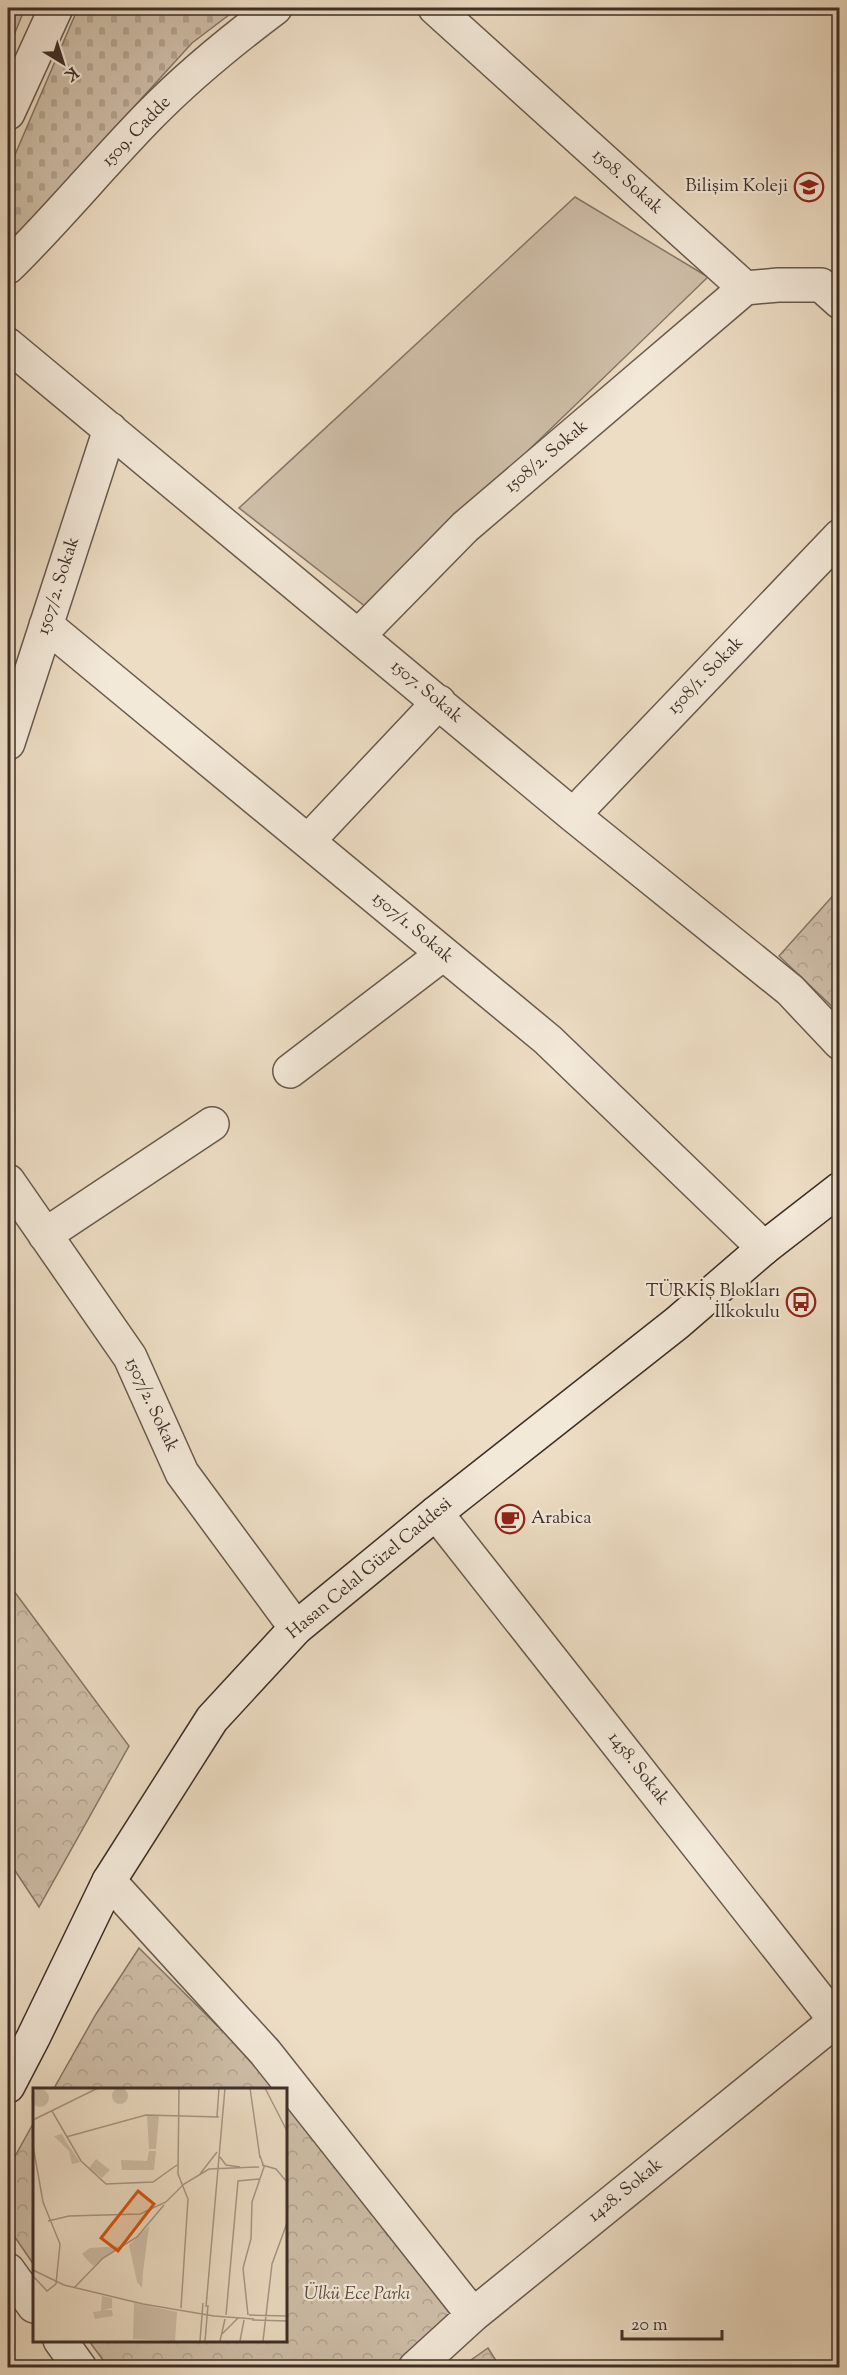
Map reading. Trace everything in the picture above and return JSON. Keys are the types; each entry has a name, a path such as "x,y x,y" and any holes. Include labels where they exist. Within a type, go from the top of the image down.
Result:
{"street":[{"path":"8,113 56,8"},
{"name":"1509. Cadde","path":"8,267 69,205 150,116 238,35 275,8"},
{"name":"1508. Sokak","path":"435,8 745,288"},
{"path":"745,288 821,285 840,302"},
{"name":"1508/2. Sokak","path":"359,635 465,527 745,288"},
{"name":"1507. Sokak","path":"8,345 573,815 790,990 840,1043"},
{"name":"1507/2. Sokak","path":"8,743 110,429"},
{"name":"1508/1. Sokak","path":"573,815 840,536"},
{"name":"1507/1. Sokak","path":"46,625 548,1040 764,1248"},
{"path":"308,841 439,702"},
{"path":"290,1071 443,954"},
{"path":"45,1235 212,1124"},
{"name":"1507/2. Sokak","path":"8,1181 130,1356 182,1473 296,1628"},
{"name":"Hasan Celal Güzel Caddesi","path":"8,2086 109,1881 212,1719 296,1628 436,1512 677,1323 764,1248 840,1189"},
{"name":"1458. Sokak","path":"436,1512 838,2021"},
{"path":"109,1881 265,2052 473,2315"},
{"name":"1428. Sokak","path":"415,2367 473,2315 838,2021"},
{"path":"8,2270 33,2305"},
{"path":"61,2342 80,2367"}],"green space":[{"path":"8,8 25,8 8,50"},
{"path":"78,8 238,8 192,43 8,245 8,171"},
{"path":"575,197 708,277 366,607 239,508"},
{"path":"839,889 839,1013 779,956"},
{"path":"8,1583 129,1746 39,1907 8,1860"},
{"path":"139,1948 280,2088 54,2088 96,2014"},
{"name":"Ülkü Ece Parkı","path":"286,2094 461,2308 399,2367 108,2367 90,2342 286,2342"},
{"path":"33,2124 33,2264 8,2227 8,2169"},
{"path":"488,2348 500,2367 461,2367"}],"place":[{"name":"Bilişim Koleji","path":"809,187"},
{"name":"TÜRKİŞ Blokları İlkokulu","path":"801,1302"},
{"name":"Arabica","path":"510,1519"}]}
